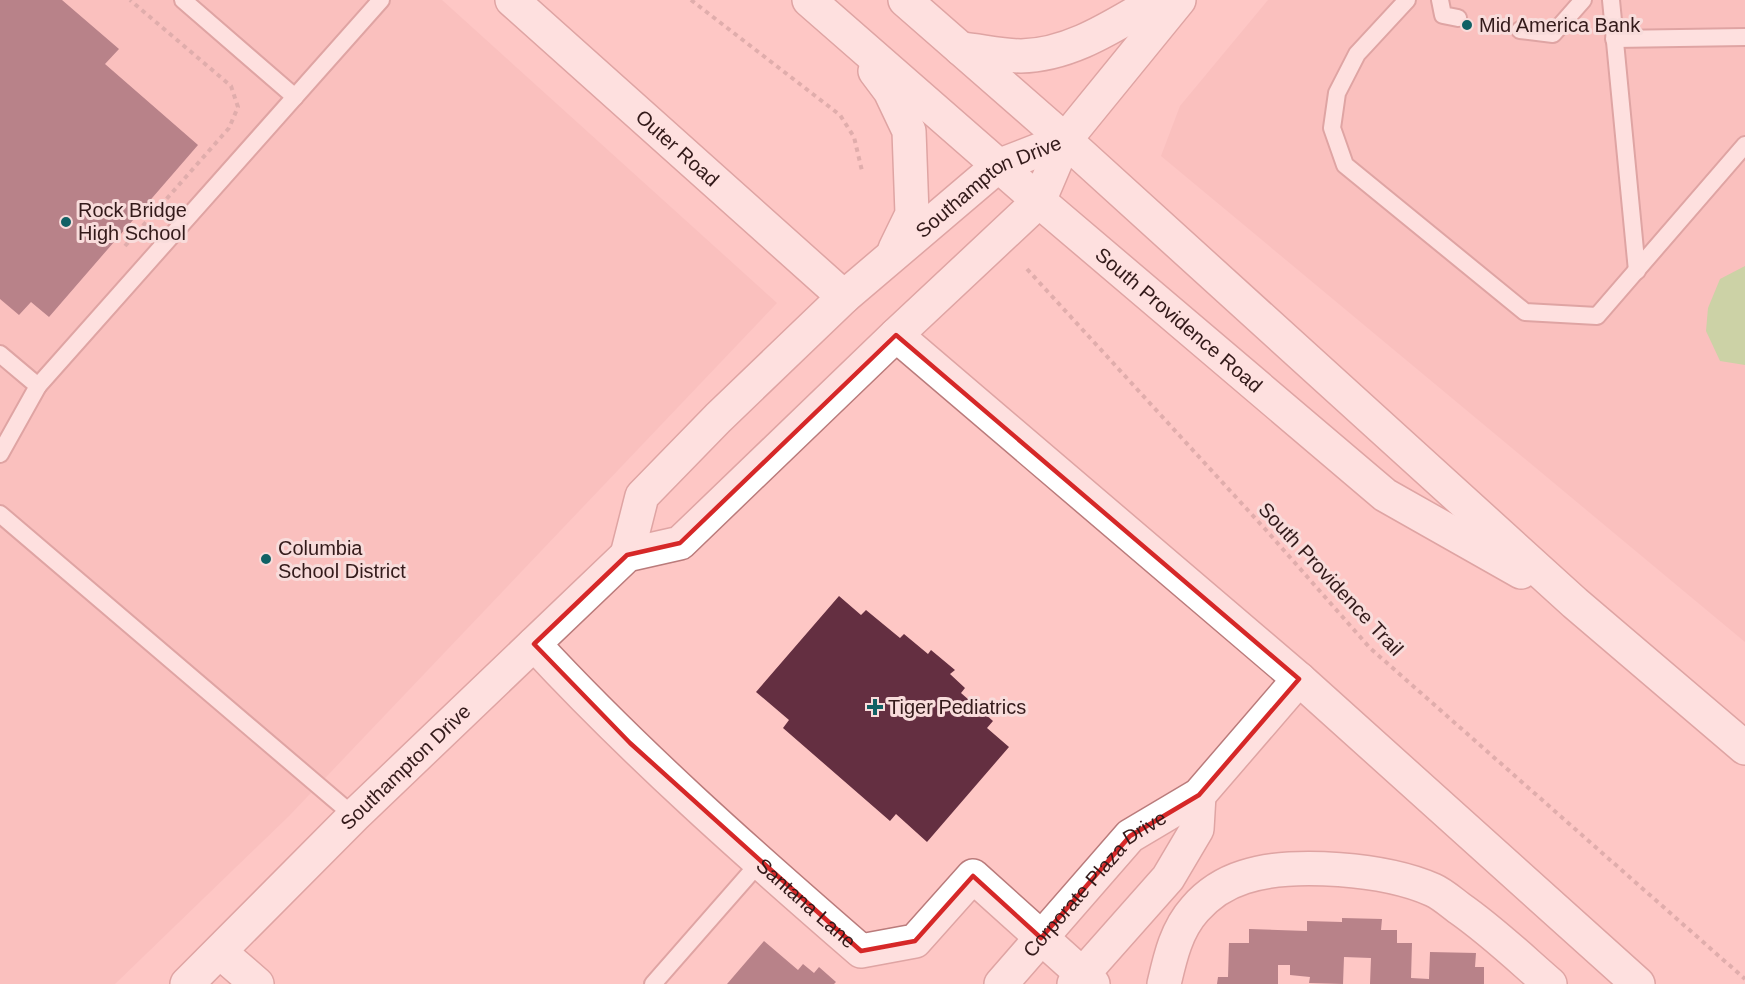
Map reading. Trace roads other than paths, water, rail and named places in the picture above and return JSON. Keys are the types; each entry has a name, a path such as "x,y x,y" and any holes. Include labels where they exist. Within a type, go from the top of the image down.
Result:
{"street":[{"name":"Outer Road","path":"512,0 844,297"},
{"name":"South Providence Road","path":"809,0 998,166 1385,495 1575,603"},
{"name":"South Providence Road","path":"905,0 1065,140 1575,603 1745,748"},
{"path":"961,49 1022,56 1053,52 1092,38 1158,0"},
{"path":"1065,140 1179,0"},
{"path":"849,35 890,91 909,131 912,214 890,258"},
{"name":"Southampton Drive","path":"627,555 642,496 718,418 844,297 998,166 1065,140"},
{"name":"Southampton Drive","path":"187,984 354,816 627,555 680,543 1039,201 1065,140"},
{"path":"896,335 1299,679 1638,984"},
{"name":"Santana Lane","path":"534,644 591,705 759,863 861,951 915,941 973,876 1041,938 1083,981"},
{"name":"Corporate Plaza Drive","path":"1001,984 1130,836 1199,795 1299,679"},
{"name":"Corporate Plaza Drive","path":"1083,981 1168,878 1197,829 1199,795"},
{"path":"1164,984 1180,931 1194,909 1218,888 1245,877 1292,869 1348,871 1395,877 1434,891 1487,928 1550,984"},
{"path":"220,952 257,984"}],"lane":[{"path":"183,0 295,97"},
{"path":"0,454 38,386 381,0"},
{"path":"1407,0 1357,54 1337,93 1332,128 1346,165 1525,312 1598,316 1745,145"},
{"path":"1440,0 1443,15 1458,18"},
{"path":"1520,30 1553,34 1583,0"},
{"path":"1611,0 1637,270"},
{"path":"1614,39 1745,37"},
{"path":"0,354 38,386"},
{"path":"0,514 354,816"},
{"path":"653,984 759,863"}],"place":[{"name":"Mid America Bank","path":"1467,25"},
{"name":"Rock Bridge High School","path":"66,222"},
{"name":"Columbia School District","path":"266,559"},
{"name":"Tiger Pediatrics","path":"875,707"}]}
